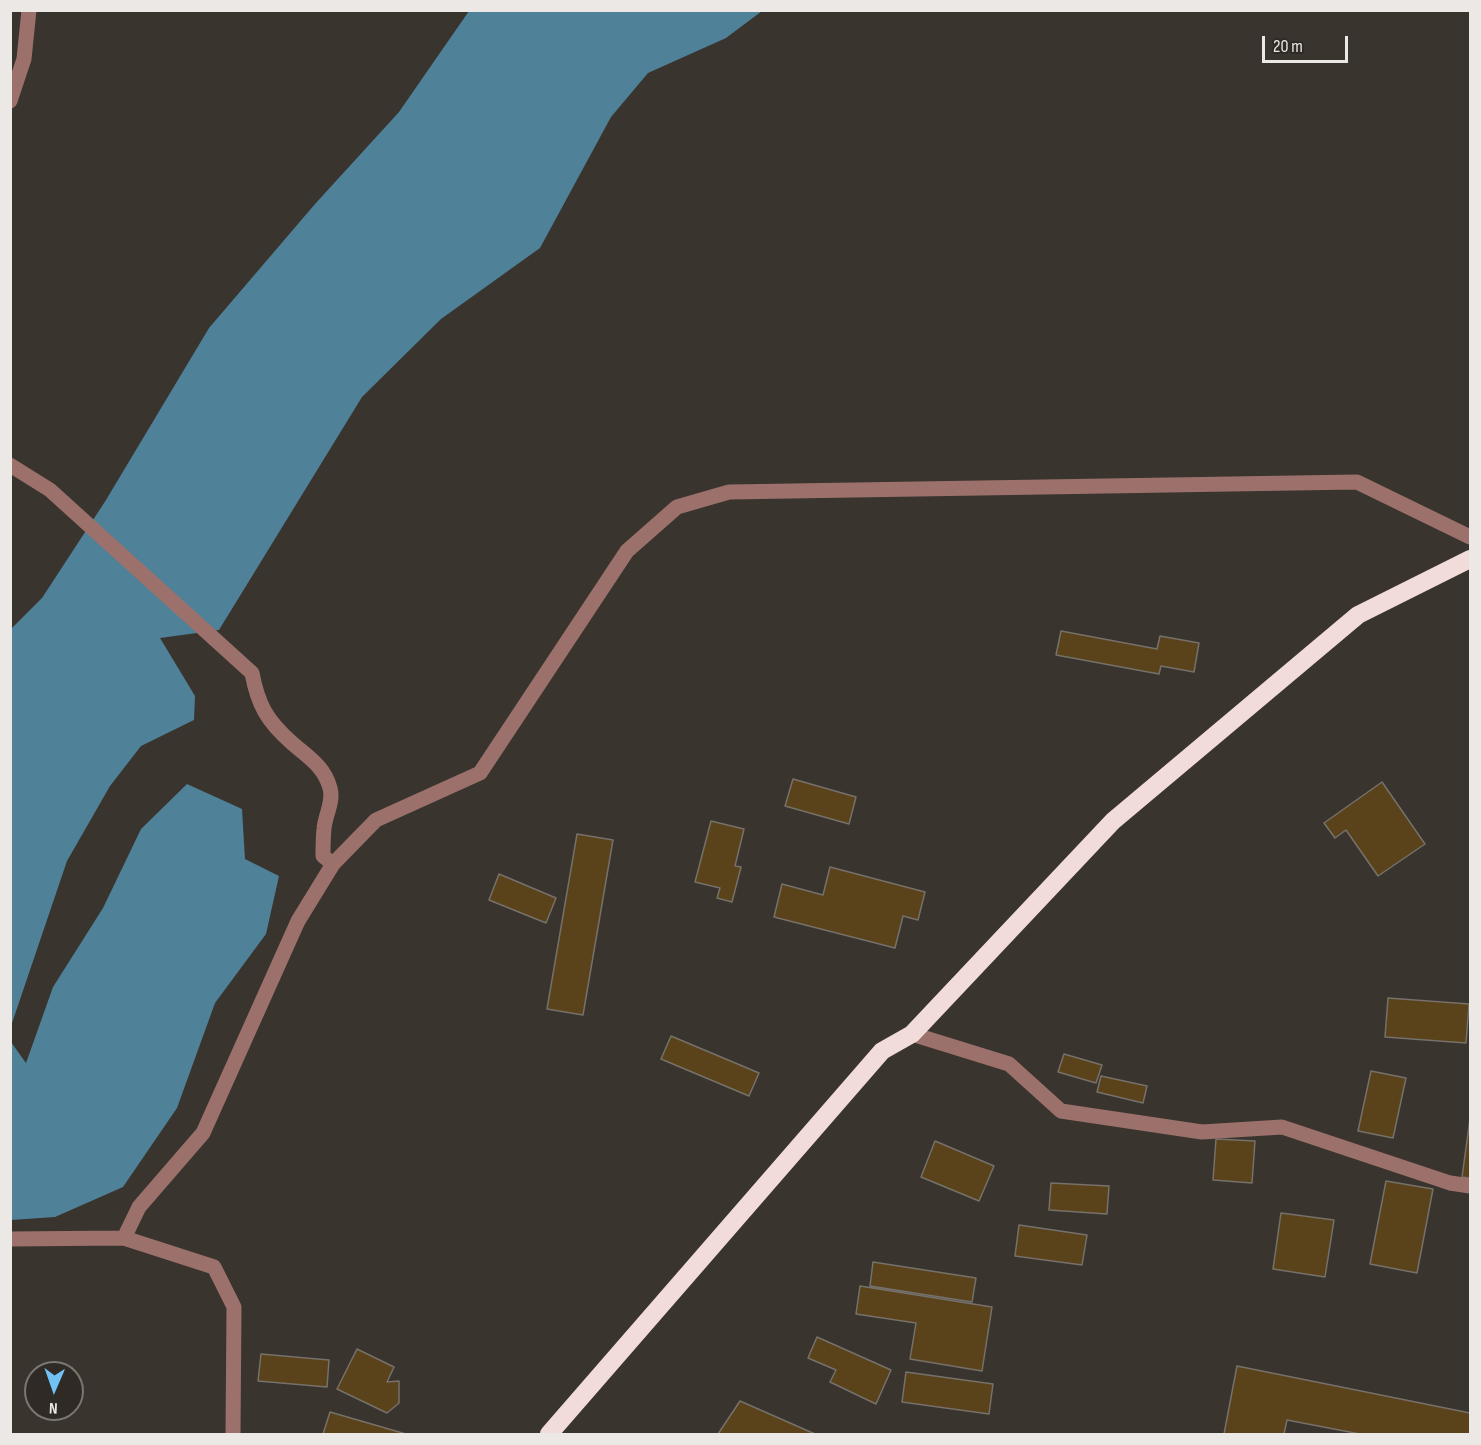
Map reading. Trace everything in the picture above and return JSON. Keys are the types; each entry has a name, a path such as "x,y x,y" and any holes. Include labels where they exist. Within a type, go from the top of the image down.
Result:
{"highway":[{"path":"549,1434 882,1051 912,1034 1113,822 1358,615 1470,560"}],"street":[{"path":"10,101 24,59 29,10"},
{"path":"10,465 50,490 252,673 256,698 267,716 292,743 311,757 325,774 331,790 324,826 323,856 333,864"},
{"path":"124,1238 139,1207 202,1133 298,921 333,864 376,820 480,772 627,551 678,507 729,492 1357,482 1470,537"},
{"path":"912,1034 1009,1064 1061,1111 1202,1132 1282,1127 1450,1183 1470,1186"},
{"path":"10,1239 124,1238 214,1267 234,1307 233,1434"}],"water":[{"path":"469,11 762,11 726,38 648,73 611,117 540,248 441,319 362,397 219,630 160,638 195,696 194,720 141,746 110,786 67,861 11,1026 11,629 42,598 106,500 209,328 315,204 399,112"},
{"path":"187,784 242,809 245,859 279,876 266,934 215,1003 177,1108 123,1187 55,1217 11,1220 11,1042 26,1063 53,987 103,908 141,829"}],"building":[{"path":"1061,631 1157,649 1160,636 1199,643 1194,672 1161,666 1159,674 1056,655"},
{"path":"793,779 856,797 849,824 785,806"},
{"path":"1382,782 1425,844 1378,876 1346,830 1335,838 1324,823"},
{"path":"711,821 744,829 735,866 741,867 732,902 717,898 720,888 695,882"},
{"path":"577,834 613,840 583,1015 547,1009"},
{"path":"830,867 925,892 918,920 903,916 895,948 774,917 782,884 823,895"},
{"path":"499,874 556,898 546,923 489,900"},
{"path":"1388,998 1469,1004 1466,1043 1385,1037"},
{"path":"671,1036 759,1073 749,1096 661,1059"},
{"path":"1064,1054 1102,1065 1096,1083 1058,1072"},
{"path":"1371,1071 1406,1078 1393,1138 1358,1131"},
{"path":"1101,1076 1147,1086 1143,1103 1097,1092"},
{"path":"1470,1119 1470,1178 1462,1177"},
{"path":"1216,1139 1255,1141 1252,1183 1213,1180"},
{"path":"935,1141 994,1166 979,1201 921,1177"},
{"path":"1386,1181 1433,1189 1417,1273 1370,1264"},
{"path":"1051,1183 1109,1186 1107,1214 1049,1210"},
{"path":"1281,1213 1334,1220 1325,1277 1273,1269"},
{"path":"1019,1225 1087,1235 1082,1265 1015,1256"},
{"path":"873,1262 976,1278 972,1302 870,1286"},
{"path":"860,1286 992,1307 982,1371 910,1359 916,1323 856,1314"},
{"path":"817,1337 891,1370 876,1404 830,1382 836,1370 808,1358"},
{"path":"357,1349 394,1367 387,1382 399,1381 399,1403 387,1413 337,1389"},
{"path":"261,1354 329,1360 327,1387 258,1381"},
{"path":"1237,1366 1470,1413 1470,1434 1360,1434 1287,1420 1284,1434 1224,1434"},
{"path":"906,1372 993,1384 989,1414 902,1402"},
{"path":"740,1401 815,1434 718,1434"},
{"path":"330,1412 406,1434 323,1434"}]}
